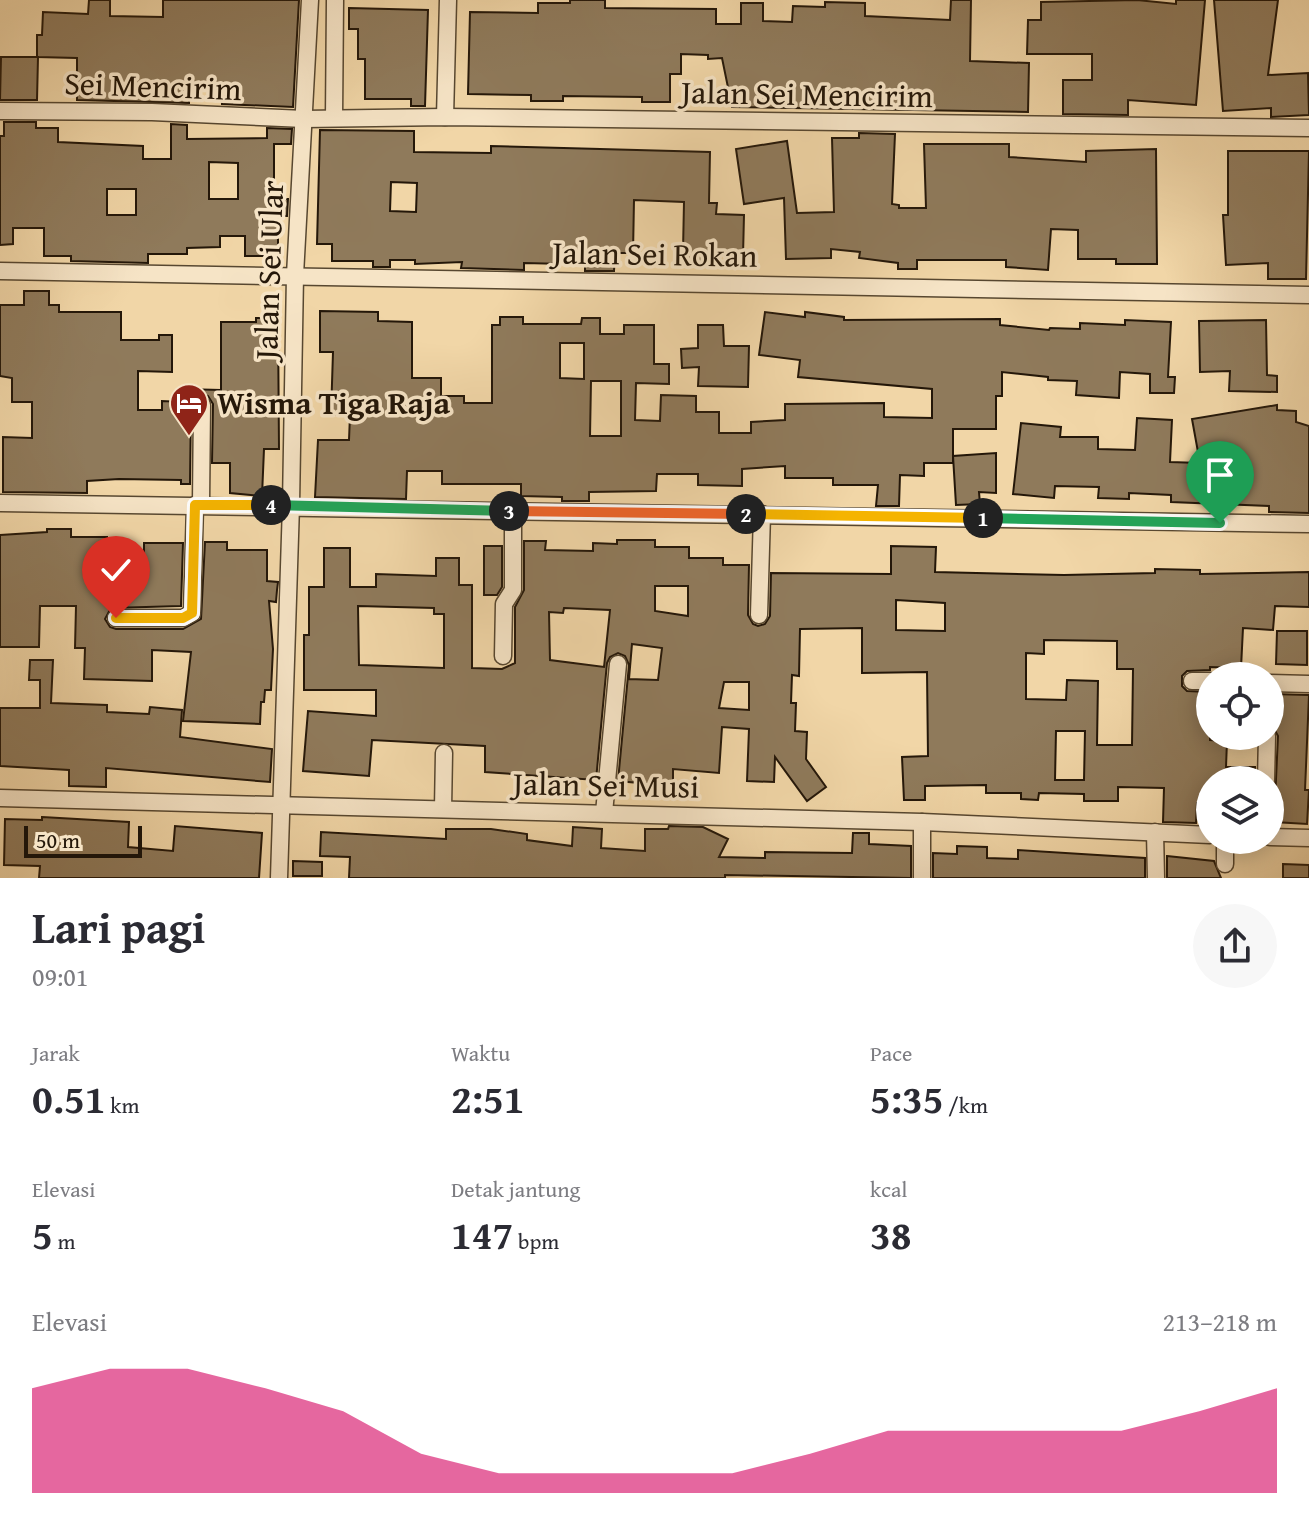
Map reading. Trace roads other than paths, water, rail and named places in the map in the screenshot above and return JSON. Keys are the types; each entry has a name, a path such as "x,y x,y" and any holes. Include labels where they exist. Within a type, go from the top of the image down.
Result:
{"street":[{"name":"Jalan Sei Ular","path":"279,878 295,275 310,0"},
{"path":"334,118 335,0"},
{"path":"445,117 448,0"},
{"name":"Sei Mencirim","path":"0,111 152,112 304,119"},
{"name":"Jalan Sei Mencirim","path":"304,119 445,117 1309,128"},
{"name":"Jalan Sei Rokan","path":"0,271 1309,295"},
{"path":"116,618 183,618 192,613 202,405"},
{"path":"0,503 291,505 1309,524"},
{"path":"503,656 504,604 513,590 513,511"},
{"path":"759,615 762,514"},
{"path":"604,813 618,664"},
{"path":"1284,683 1309,684"},
{"path":"443,809 444,753"},
{"name":"Jalan Sei Musi","path":"0,798 922,822 1196,834"},
{"path":"922,822 922,878"},
{"path":"1155,832 1156,878"},
{"path":"1284,837 1309,838"},
{"path":"1225,854 1225,864"}],"place":[{"name":"Wisma Tiga Raja","path":"189,437"}]}
